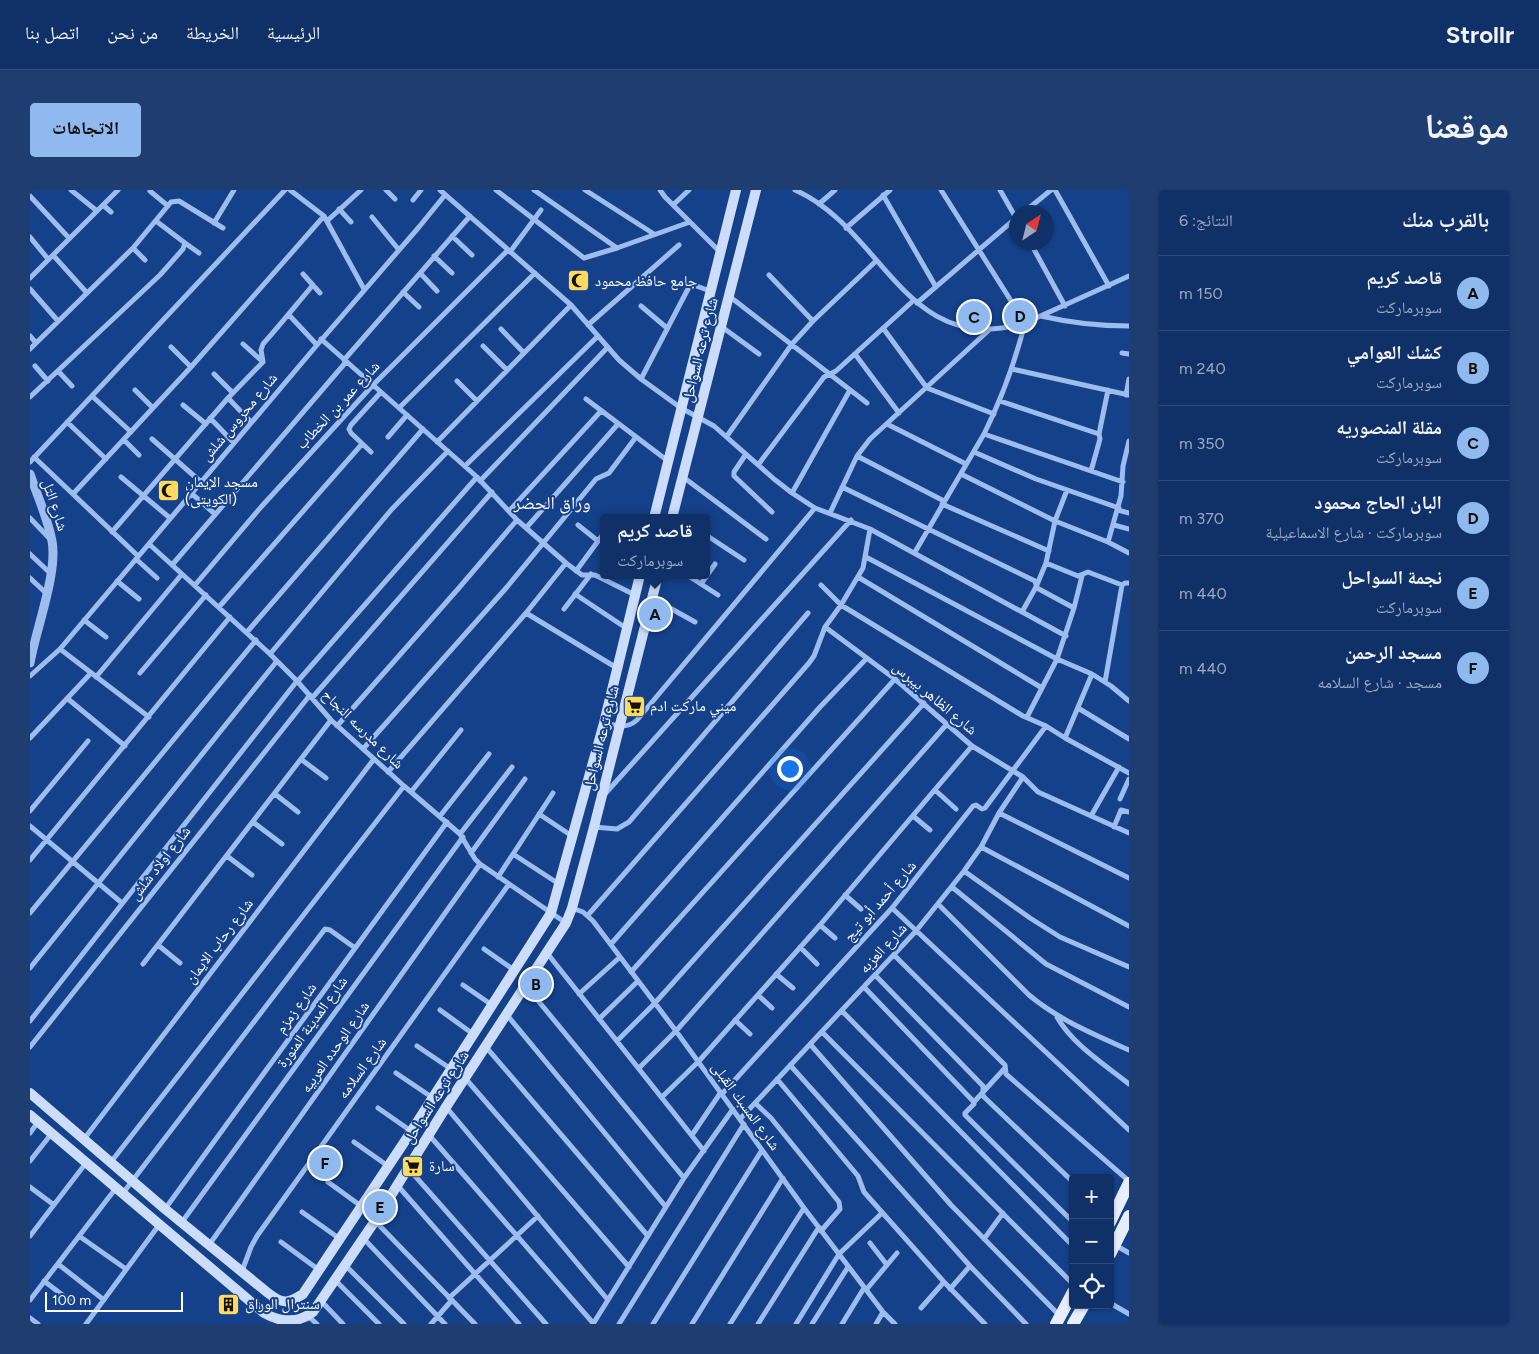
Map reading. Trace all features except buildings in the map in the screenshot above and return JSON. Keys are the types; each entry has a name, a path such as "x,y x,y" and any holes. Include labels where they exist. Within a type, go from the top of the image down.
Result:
{"main road":[{"name":"شارع ترعه السواحل","path":"655,514 736,190"},
{"name":"شارع ترعه السواحل","path":"676,514 683,477 756,190"},
{"name":"شارع ترعه السواحل","path":"30,1093 278,1301 292,1301 303,1294 409,1134 551,913 604,723 639,579"},
{"name":"شارع ترعه السواحل","path":"303,1319 322,1302 376,1222 397,1185 566,923 572,908 594,826 657,579"},
{"path":"458,1058 472,1068"},
{"path":"30,1114 264,1313 282,1322 303,1319"},
{"path":"409,1134 421,1148"},
{"path":"1111,1219 1129,1182"},
{"path":"1114,1248 1129,1216"},
{"path":"1058,1320 1069,1299"},
{"path":"1075,1323 1082,1309"}],"street":[{"path":"70,190 97,211"},
{"path":"30,278 118,190"},
{"path":"150,190 168,206"},
{"path":"214,223 234,190"},
{"path":"30,462 286,190"},
{"path":"290,190 325,219 364,288"},
{"path":"298,196 302,190"},
{"path":"73,494 325,219 361,190"},
{"path":"386,190 395,199"},
{"path":"413,200 421,190"},
{"path":"440,190 571,305 619,360 641,379 681,408 714,426 792,493 815,508 851,520 915,552 1066,636"},
{"path":"496,190 584,258 690,222"},
{"path":"534,190 616,248"},
{"path":"585,190 654,234"},
{"path":"654,190 665,197 720,252"},
{"path":"661,190 665,197"},
{"path":"673,205 689,190"},
{"path":"795,190 832,214 915,302 934,316 951,324 970,329 1008,328 1025,323 1129,276"},
{"path":"819,204 835,190"},
{"path":"846,228 890,190"},
{"path":"915,552 974,452 994,414 1012,369 1025,323 942,190"},
{"path":"1000,190 1009,206"},
{"path":"1033,205 1053,190 1109,286"},
{"name":"شارع محروس شلش","path":"30,676 60,649 364,288 445,195"},
{"path":"884,195 936,287"},
{"path":"30,196 70,238"},
{"path":"30,349 133,248 175,200 223,228"},
{"path":"103,205 111,212"},
{"path":"339,209 351,222"},
{"name":"شارع عمر بن الخطاب","path":"195,585 261,507 372,385 509,251 541,210"},
{"path":"172,565 470,216"},
{"path":"372,217 399,250"},
{"path":"156,221 199,253"},
{"path":"758,465 824,377 831,374 883,328 936,287 1009,224"},
{"path":"452,236 472,255"},
{"path":"31,240 87,293"},
{"path":"30,397 160,274 183,249 185,243"},
{"path":"588,325 679,244"},
{"path":"133,248 145,260"},
{"path":"1034,250 1065,306"},
{"path":"434,256 452,273"},
{"path":"727,436 792,344 813,321 876,261"},
{"path":"420,273 437,291"},
{"path":"399,408 535,273"},
{"path":"303,274 320,293"},
{"path":"769,275 813,321"},
{"path":"641,379 691,284 710,291"},
{"path":"263,362 261,350 263,344 313,285"},
{"path":"31,292 58,321"},
{"path":"404,292 419,307"},
{"path":"729,296 867,403"},
{"path":"437,442 571,305"},
{"path":"641,306 667,328"},
{"path":"289,315 316,345"},
{"path":"1041,316 1094,326 1129,326"},
{"path":"721,326 759,354"},
{"path":"883,328 927,388 994,414"},
{"path":"501,329 524,353"},
{"path":"830,513 857,456 870,439 989,330"},
{"path":"30,336 36,343"},
{"path":"465,466 598,336"},
{"path":"321,339 465,466 517,520 566,563 583,576 591,574 600,577"},
{"path":"243,344 263,362"},
{"path":"171,346 191,367"},
{"path":"483,346 507,370"},
{"path":"30,1021 297,682 479,479 608,347"},
{"path":"1122,353 1129,354"},
{"path":"855,354 899,413"},
{"path":"112,532 210,418 263,362"},
{"path":"35,366 48,381"},
{"path":"1012,369 1127,395 1129,378"},
{"path":"58,372 72,386"},
{"path":"214,374 233,393"},
{"path":"457,381 477,401"},
{"path":"135,390 153,408"},
{"path":"792,493 850,390"},
{"path":"1090,471 1100,439 1099,434 1108,390"},
{"path":"371,452 350,433 351,425 381,392"},
{"path":"92,396 131,432"},
{"path":"228,398 251,422"},
{"path":"586,399 668,461"},
{"path":"1000,401 1099,434"},
{"path":"183,405 206,424"},
{"path":"509,511 601,411"},
{"path":"388,437 407,415"},
{"path":"210,418 234,443"},
{"path":"67,422 106,460"},
{"path":"526,528 618,424"},
{"path":"887,424 966,464"},
{"path":"247,632 423,429"},
{"path":"984,434 1122,482"},
{"path":"363,749 544,544 596,479 609,473 636,437"},
{"path":"152,439 200,482"},
{"path":"124,440 140,455"},
{"path":"1108,542 1118,509 1129,441"},
{"path":"219,608 362,444"},
{"path":"270,654 392,509 448,451"},
{"path":"974,452 1020,472 1129,513"},
{"path":"746,454 734,472 734,476 772,512"},
{"path":"857,456 943,503 1049,551"},
{"path":"34,457 157,578"},
{"name":"شارع التل","path":"30,474 52,541 51,574 31,648 30,663"},
{"path":"961,474 1056,521 1108,542 1129,553"},
{"path":"121,477 170,518"},
{"path":"683,477 766,539"},
{"path":"842,487 1035,582 1036,588"},
{"path":"1022,612 1036,588 1046,563 1056,521 1067,490"},
{"name":"شارع اولاد شلش","path":"30,1047 311,697 492,492"},
{"path":"191,494 215,514"},
{"path":"604,723 628,726 637,720 815,508"},
{"path":"30,518 52,541"},
{"path":"337,726 517,520"},
{"path":"601,799 851,520"},
{"path":"578,525 598,540"},
{"path":"1114,525 1129,529"},
{"path":"588,915 809,663 814,656 824,627 841,605 858,577 866,557 870,529"},
{"path":"576,571 600,538"},
{"path":"710,538 744,560"},
{"name":"شارع مدرسه النجاح","path":"149,544 256,640 337,726 461,835 480,864 566,923"},
{"path":"30,554 51,574"},
{"path":"866,557 1057,658 1092,674 1129,701"},
{"path":"388,772 526,613 566,563"},
{"path":"1046,563 1082,576"},
{"path":"710,571 715,564"},
{"path":"1027,717 1066,636 1082,576 1086,572 1090,572 1122,585 1125,583 1129,584"},
{"path":"96,677 182,574"},
{"path":"564,609 591,574"},
{"path":"858,577 1042,688"},
{"path":"30,578 46,594"},
{"path":"604,579 635,596"},
{"path":"693,579 718,595"},
{"path":"701,584 704,579"},
{"path":"117,581 139,599"},
{"path":"820,585 841,605 1027,717 1129,773"},
{"path":"1105,682 1122,585"},
{"path":"1036,588 1074,608"},
{"path":"575,594 627,629"},
{"path":"140,673 206,595"},
{"path":"652,598 695,622"},
{"path":"526,613 617,668"},
{"path":"594,826 617,829 629,822 808,613"},
{"path":"30,860 230,617"},
{"path":"84,620 106,637"},
{"name":"شارع الظاهر بيبرس","path":"824,627 895,679 972,746 1023,777 1038,792 1129,833"},
{"path":"30,913 256,640"},
{"path":"60,649 149,717"},
{"path":"611,944 814,714 867,658"},
{"path":"30,968 277,661"},
{"path":"30,738 92,673"},
{"path":"1065,738 1092,674"},
{"path":"632,972 895,679"},
{"path":"68,700 125,746"},
{"path":"617,1041 654,1004 924,703"},
{"path":"1078,708 1129,739"},
{"path":"143,964 331,720"},
{"path":"639,1068 676,1031 947,724"},
{"name":"شارع أحمد أبو تيج","path":"692,1135 721,1093 892,908 973,806 984,808 1046,726"},
{"path":"411,792 461,730"},
{"path":"30,811 88,741"},
{"path":"662,1097 699,1061 820,925 972,746"},
{"path":"440,816 489,754"},
{"name":"شارع رحاب الايمان","path":"84,1139 374,759"},
{"path":"302,760 326,778"},
{"name":"شارع المدينة المنورة","path":"182,1222 512,767"},
{"path":"1091,816 1119,767"},
{"name":"شارع العزبه","path":"740,1119 916,931 952,887 981,847 999,813 1023,777"},
{"path":"472,853 525,779"},
{"path":"1120,799 1129,779"},
{"path":"111,1162 404,786"},
{"path":"935,790 956,809"},
{"path":"498,877 553,793"},
{"path":"275,794 298,812"},
{"path":"1114,827 1121,810 1129,812"},
{"path":"999,813 1129,878"},
{"path":"539,814 573,836"},
{"path":"913,816 930,830"},
{"path":"253,822 282,844"},
{"name":"شارع زمزم","path":"166,1209 447,822"},
{"path":"30,826 122,903"},
{"path":"981,847 1129,926"},
{"path":"513,854 560,885"},
{"path":"227,856 252,875"},
{"name":"شارع الوحده العربيه","path":"210,1245 480,864"},
{"path":"964,871 1060,937 1129,967"},
{"name":"شارع السلامه","path":"242,1271 257,1236 509,884"},
{"path":"952,887 1046,964 1129,1007"},
{"path":"845,896 862,909"},
{"path":"938,904 1029,995 1056,1016 1129,1050"},
{"name":"شارع المسبك القبلى","path":"572,908 588,915 611,944 654,1004 699,1061 804,1208 883,1312 895,1324"},
{"path":"892,908 1129,1130"},
{"path":"820,925 835,938"},
{"path":"30,1300 79,1236 120,1191 133,1180 325,929 330,930 355,948"},
{"path":"158,945 180,963"},
{"path":"800,947 817,964"},
{"path":"484,949 514,970"},
{"path":"547,954 704,1151"},
{"path":"894,955 1005,1065 1006,1074 1129,1182"},
{"path":"579,994 620,957"},
{"path":"776,974 793,988"},
{"path":"875,975 984,1087 984,1096 1069,1178"},
{"path":"600,1019 638,981"},
{"path":"463,985 492,1005"},
{"path":"526,986 684,1178"},
{"path":"864,987 974,1102"},
{"path":"758,995 772,1008"},
{"path":"440,1010 473,1034"},
{"path":"842,1011 1069,1242"},
{"path":"506,1015 666,1207"},
{"path":"1056,1016 1065,1030 1077,1042 1129,1084"},
{"path":"735,1020 750,1034"},
{"path":"822,1032 1069,1280"},
{"path":"810,1044 951,1205 1058,1320"},
{"path":"417,1046 451,1069"},
{"path":"486,1047 648,1236"},
{"path":"790,1065 970,1266 1026,1324"},
{"path":"1005,1068 974,1102 965,1115 1070,1219"},
{"path":"396,1073 432,1098"},
{"path":"466,1078 629,1267"},
{"path":"777,1079 858,1176 864,1192 950,1289 985,1324"},
{"path":"755,1103 771,1118 839,1202 841,1207 820,1229 758,1324"},
{"path":"378,1108 409,1134"},
{"path":"446,1108 608,1300"},
{"path":"429,1135 593,1324 684,1178 734,1109"},
{"path":"30,1133 39,1122"},
{"path":"620,1324 744,1124"},
{"path":"30,1161 52,1133"},
{"path":"354,1142 388,1166"},
{"path":"654,1324 762,1150"},
{"path":"30,1236 32,1228 54,1205 86,1162"},
{"path":"408,1168 546,1324"},
{"path":"692,1324 783,1178"},
{"path":"328,1182 362,1206"},
{"path":"397,1185 519,1324"},
{"path":"30,1186 54,1205"},
{"path":"730,1324 804,1208"},
{"path":"302,1212 340,1239"},
{"path":"796,1324 839,1254 882,1213"},
{"path":"984,1239 1003,1213"},
{"path":"431,1324 451,1299 475,1274 538,1216"},
{"path":"376,1222 475,1324"},
{"path":"86,1324 159,1224"},
{"path":"79,1236 126,1269"},
{"path":"364,1239 446,1324"},
{"path":"281,1242 319,1270"},
{"path":"870,1244 887,1265"},
{"path":"1114,1250 1129,1253"},
{"path":"842,1324 865,1289 896,1254"},
{"path":"58,1264 104,1300"},
{"path":"346,1266 404,1324"},
{"path":"812,1324 848,1266"},
{"path":"950,1289 970,1266"},
{"path":"336,1280 379,1324"},
{"path":"44,1281 70,1300"},
{"path":"921,1308 944,1282"},
{"path":"322,1302 343,1324"},
{"path":"1114,1306 1129,1314"},
{"path":"876,1324 883,1312"},
{"path":"30,1318 38,1324"},
{"path":"303,1319 317,1324"}],"place":[{"name":"جامع حافظ محمود","path":"579,281"},
{"name":"البان الحاج محمود","path":"1020,316"},
{"name":"مقلة المنصوريه","path":"974,317"},
{"name":"مسجد الإيمان (الكويتى)","path":"169,491"},
{"name":"قاصد كريم","path":"655,614"},
{"name":"ميني ماركت ادم","path":"634,706"},
{"name":"كشك العوامي","path":"536,984"},
{"name":"مسجد الرحمن","path":"325,1163"},
{"name":"سارة","path":"413,1166"},
{"name":"نجمة السواحل","path":"380,1207"},
{"name":"سنترال الوراق","path":"229,1304"}],"district":[{"name":"وراق الحضر","path":"552,503"}]}
